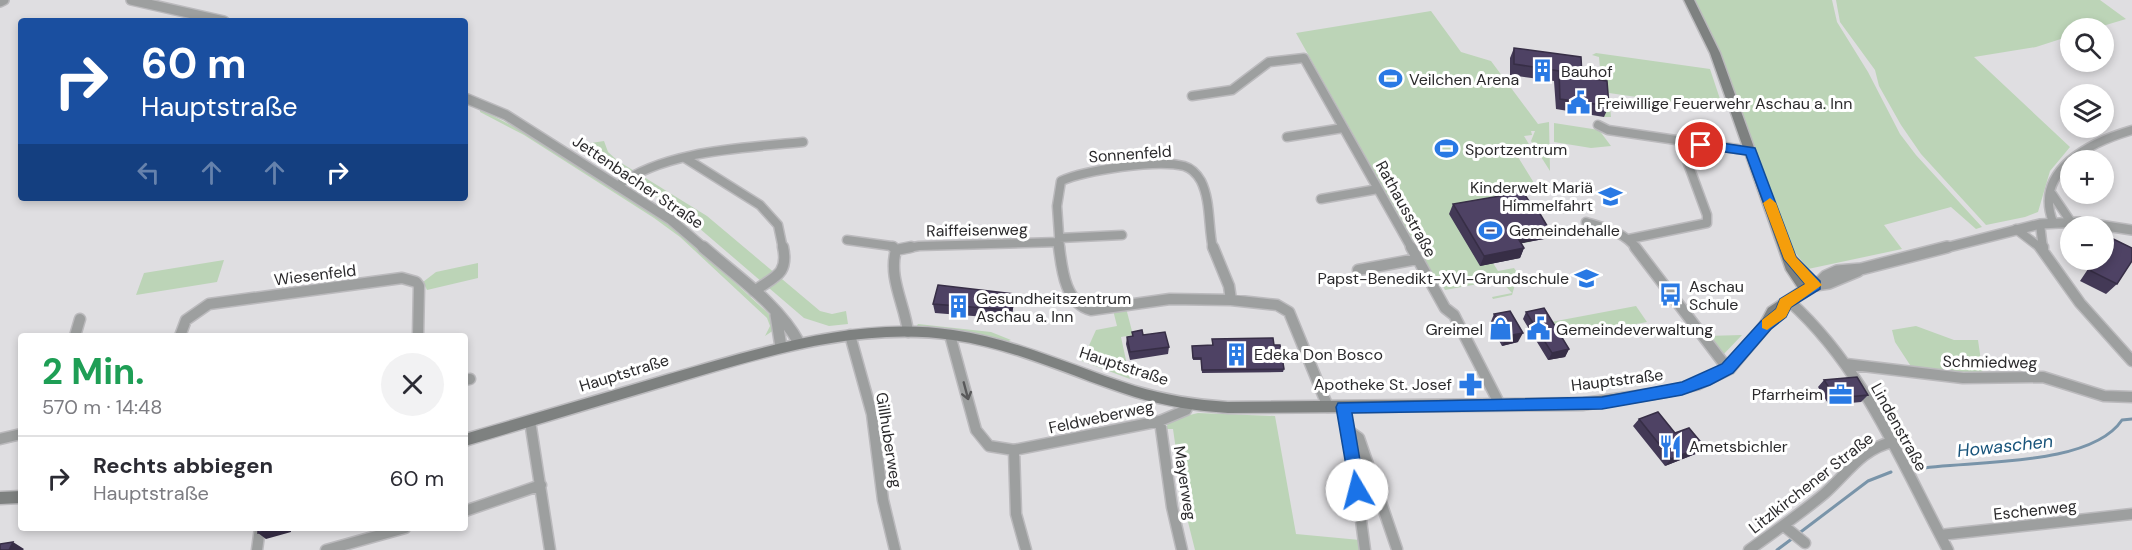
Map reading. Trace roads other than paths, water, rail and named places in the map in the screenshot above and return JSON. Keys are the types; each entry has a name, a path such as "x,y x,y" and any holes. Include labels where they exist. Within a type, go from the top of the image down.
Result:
{"main road":[{"path":"1689,0 1715,52 1796,278 1813,286"},
{"name":"Hauptstraße","path":"468,439 781,347 850,335 908,332 950,335 1005,345 1128,389 1189,404 1242,408 1343,407 1583,404 1629,399 1695,385 1728,369 1766,325 1781,313 1787,302 1813,286"},
{"path":"0,498 18,497"}],"street":[{"path":"131,0 211,18"},
{"name":"Rathausstraße","path":"1192,96 1232,90 1269,62 1304,58 1445,308 1454,315 1500,405"},
{"name":"Jettenbacher Straße","path":"468,99 506,115 685,230 754,291 791,328 799,343"},
{"path":"1598,125 1608,130 1751,152"},
{"path":"1287,137 1343,128"},
{"path":"2054,222 2047,206 2058,176 2072,156 2089,145 2132,130"},
{"path":"617,186 640,169 686,158 729,150 803,142"},
{"path":"1629,239 1707,223 1707,215 1680,142"},
{"path":"686,158 760,205 778,225 786,254 784,268 776,277 754,291"},
{"name":"Sonnenfeld","path":"1231,300 1231,288 1212,247 1202,180 1187,167 1118,168 1079,172 1061,181 1058,192 1059,240 1071,296 1084,308 1170,299 1231,300 1277,305 1289,312 1328,407"},
{"path":"1322,199 1378,189"},
{"path":"2052,194 2067,216"},
{"path":"1586,222 1607,227 1629,239 1728,369"},
{"name":"Hauptstraße","path":"1813,286 1829,283 1861,270 2016,229 2060,222"},
{"path":"2040,224 2043,250"},
{"name":"Hauptstraße","path":"2114,228 2132,230"},
{"path":"2016,229 2043,250 2080,303 2132,360"},
{"path":"1059,240 1122,235"},
{"name":"Raiffeisenweg","path":"847,240 882,244 896,250 908,246 1059,240"},
{"path":"896,250 895,271 908,332"},
{"path":"1358,270 1417,259"},
{"name":"Wiesenfeld","path":"181,333 186,320 202,307 402,278 419,286 418,333"},
{"path":"246,299 250,289"},
{"name":"Lindenstraße","path":"1787,302 1818,325 1846,364 1893,442 1948,550"},
{"path":"776,315 781,347"},
{"path":"76,333 80,319"},
{"name":"Gillhuberweg","path":"850,335 872,414 883,500 895,550"},
{"path":"950,335 976,430 989,446 1014,450 1012,476 1021,539 1026,550"},
{"name":"Schmiedweg","path":"1846,364 1963,378 2043,377 2104,396 2132,397"},
{"name":"Feldweberweg","path":"1014,450 1160,421 1186,410 1189,404"},
{"path":"1343,407 1349,431 1365,550"},
{"name":"Mayerweg","path":"1160,421 1182,550"},
{"path":"530,422 550,550"},
{"path":"1349,431 1359,438 1397,549"},
{"path":"0,439 18,435"},
{"name":"Litzlkirchener Straße","path":"1749,550 1787,529 1860,459 1880,445 1893,442"},
{"path":"468,510 541,485"},
{"name":"Eschenweg","path":"1940,535 2132,514"},
{"path":"1787,529 1805,543"},
{"path":"256,550 259,531"},
{"path":"326,550 394,531"}],"waterway":[{"name":"Howaschen","path":"1916,469 2056,454 2084,447 2106,436 2122,420 2132,419"},
{"name":"Howaschen","path":"1798,534 1868,481 1891,472"},
{"name":"Howaschen","path":"1777,550 1793,538"}],"place":[{"name":"Bauhof","path":"1543,71"},
{"name":"Veilchen Arena","path":"1391,79"},
{"name":"Freiwillige Feuerwehr Aschau a. Inn","path":"1579,103"},
{"name":"Sportzentrum","path":"1447,149"},
{"name":"Kinderwelt Mariä Himmelfahrt","path":"1611,196"},
{"name":"Gemeindehalle","path":"1491,230"},
{"name":"Papst-Benedikt-XVI-Grundschule","path":"1587,278"},
{"name":"Aschau Schule","path":"1671,295"},
{"name":"Gesundheitszentrum Aschau a. Inn","path":"958,307"},
{"name":"Greimel","path":"1501,329"},
{"name":"Gemeindeverwaltung","path":"1538,329"},
{"name":"Edeka Don Bosco","path":"1236,354"},
{"name":"Apotheke St. Josef","path":"1470,384"},
{"name":"Pfarrheim","path":"1841,394"},
{"name":"Ametsbichler","path":"1671,446"}]}
